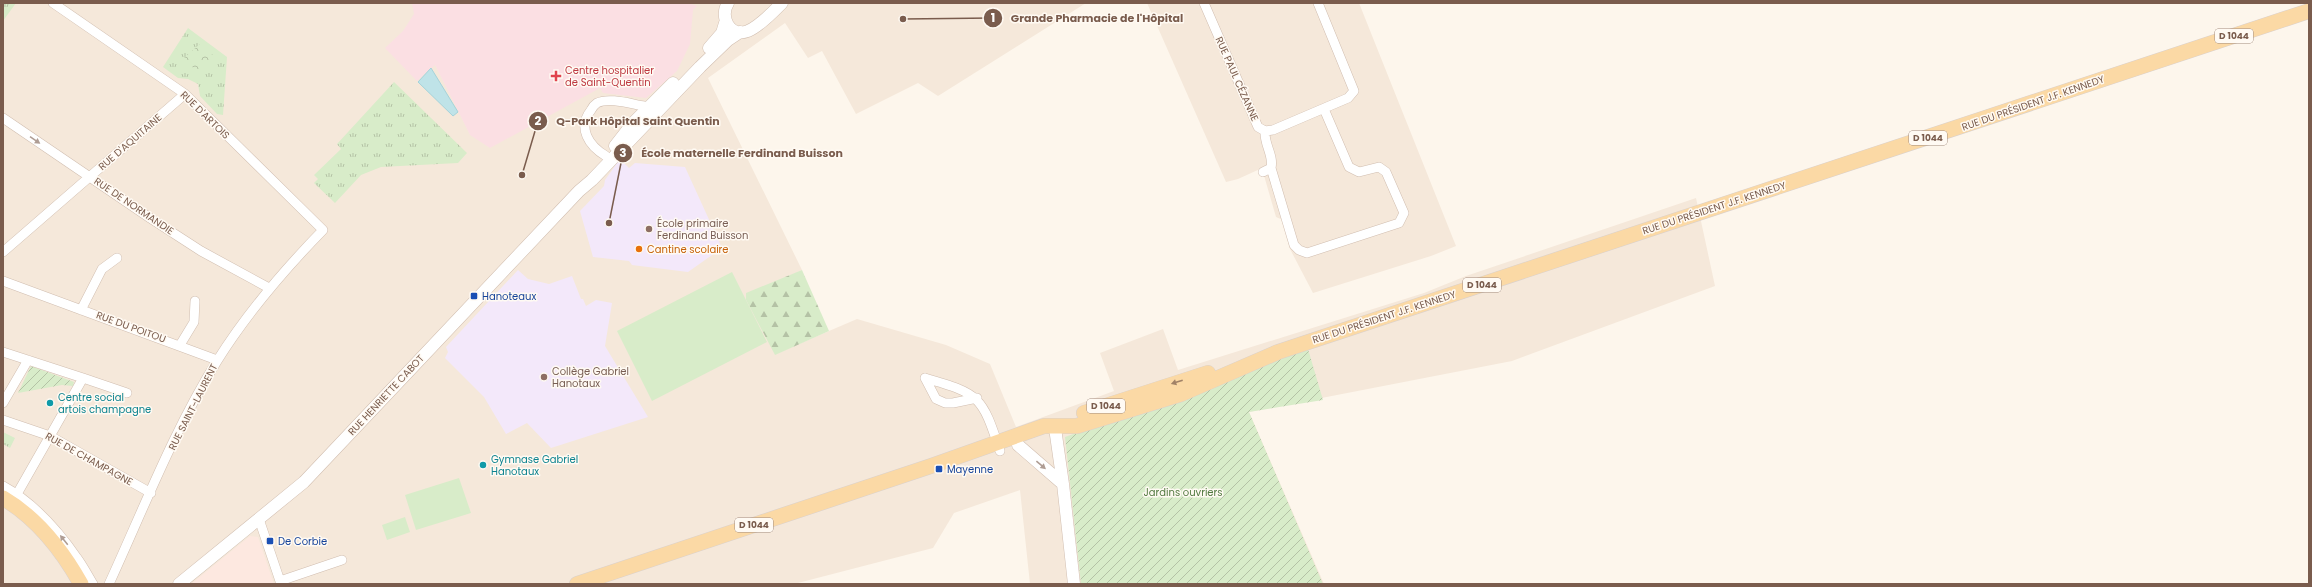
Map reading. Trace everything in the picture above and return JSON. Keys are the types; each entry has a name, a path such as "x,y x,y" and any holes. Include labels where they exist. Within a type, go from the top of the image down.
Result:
{"main road":[{"name":"RUE DU PRÉSIDENT J.F. KENNEDY","path":"577,584 931,466 998,446 1044,426 1055,428 1077,426 1181,394 1268,355 2309,11"},
{"name":"RUE DU PRÉSIDENT J.F. KENNEDY","path":"998,446 1018,445 1050,435 1055,428"},
{"path":"10,496 54,544 77,575"},
{"path":"3,505 33,529 46,543 62,565 77,575"}],"street":[{"name":"RUE D'ARTOIS","path":"53,3 185,94 323,230"},
{"path":"728,3 724,10 726,23 732,30 740,32"},
{"name":"RUE HENRIETTE CABOT","path":"579,191 592,180 700,67 740,32 751,29 782,3"},
{"name":"RUE PAUL CÉZANNE","path":"1204,3 1258,127 1266,131 1274,130 1309,116 1348,98 1354,92 1318,3"},
{"name":"RUE HENRIETTE CABOT","path":"179,584 304,482 323,463 579,191 606,156 647,109 716,41 722,33 726,23"},
{"name":"RUE D'AQUITAINE","path":"3,252 185,94"},
{"path":"606,156 596,149 585,135 585,117 597,103 606,102 644,106 650,112 628,136 622,148"},
{"path":"1266,131 1265,141 1273,161 1267,170 1294,245 1299,250 1307,253 1399,223 1404,213 1386,172 1379,167 1359,172 1349,167 1324,109"},
{"name":"RUE DE NORMANDIE","path":"3,118 201,251 269,288"},
{"name":"RUE SAINT-LAURENT","path":"109,584 190,409 217,360 269,288 323,230"},
{"path":"81,310 102,269 117,258"},
{"name":"RUE DU POITOU","path":"3,281 180,345 217,360"},
{"path":"180,345 194,322 195,301"},
{"path":"3,352 127,392"},
{"path":"3,403 28,360"},
{"path":"3,486 10,496 50,436 82,378"},
{"path":"977,398 945,403 936,400 925,378 963,389 977,398 982,405 998,446"},
{"name":"RUE DE CHAMPAGNE","path":"3,420 50,436 151,493"},
{"path":"1055,428 1074,584"},
{"path":"1018,445 1063,484"},
{"path":"259,519 281,582 342,560"},
{"path":"77,575 93,584"}],"shaded area":[{"path":"3,3 1086,3 938,96 918,83 856,114 822,51 808,58 785,23 708,78 802,270 746,300 780,352 857,319 946,345 990,364 1016,427 1114,391 1100,353 1163,329 1178,370 1424,293 1466,276 1696,198 1715,286 1512,361 1249,412 1324,584 1030,584 1020,490 954,513 933,548 794,584 3,584"},
{"name":"Centre hospitalier de Saint-Quentin","path":"412,3 689,3 697,6 693,10 690,44 677,71 646,98 603,93 600,88 490,148 470,135 435,65 417,81 385,48 403,31 414,14"},
{"path":"1147,3 1359,3 1456,246 1431,256 1313,293 1290,249 1283,220 1276,217 1263,172 1260,169 1238,179 1226,182"},
{"name":"École primaire Ferdinand Buisson","path":"620,159 629,168 635,163 685,167 722,248 688,272 632,265 629,261 593,257 580,211 604,186 605,180"},
{"name":"Collège Gabriel Hanotaux","path":"518,270 528,279 549,284 572,276 581,299 583,299 586,306 596,300 612,303 605,346 648,417 551,448 527,423 506,434 484,397 445,358 448,352 446,347"},
{"path":"250,536 258,537 274,584 191,584"}],"green space":[{"path":"3,3 16,3 3,21"},
{"path":"188,28 227,57 223,115 217,114 200,96 198,84 188,79 178,78 163,67"},
{"path":"201,43 216,59 199,74 184,58"},
{"path":"394,82 467,153 458,163 381,167 361,175 335,203 314,183 318,179 314,175 341,149 337,144"},
{"path":"802,270 829,331 775,355 746,300 746,293"},
{"path":"732,272 767,342 652,401 617,331"},
{"name":"Jardins ouvriers","path":"1308,349 1323,400 1249,412 1323,584 1081,584 1065,437"},
{"path":"31,366 74,382 73,386 62,385 18,393"},
{"path":"3,432 15,438 10,448 3,444"},
{"path":"459,478 471,513 416,530 405,495"},
{"path":"405,517 410,532 387,540 382,525"}],"water":[{"path":"431,68 458,112 453,116 418,82"}],"place":[{"name":"Grande Pharmacie de l'Hôpital","path":"903,19"},
{"name":"Centre hospitalier de Saint-Quentin","path":"556,76"},
{"name":"Q-Park Hôpital Saint Quentin","path":"522,175"},
{"name":"École maternelle Ferdinand Buisson","path":"609,223"},
{"name":"École primaire Ferdinand Buisson","path":"649,229"},
{"name":"Cantine scolaire","path":"639,249"},
{"name":"Hanoteaux","path":"474,296"},
{"name":"Collège Gabriel Hanotaux","path":"544,377"},
{"name":"Centre social artois champagne","path":"50,403"},
{"name":"Gymnase Gabriel Hanotaux","path":"483,465"},
{"name":"Mayenne","path":"939,469"},
{"name":"De Corbie","path":"270,541"}]}
